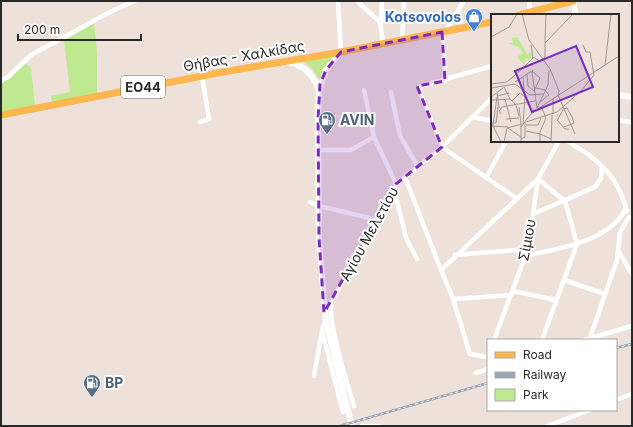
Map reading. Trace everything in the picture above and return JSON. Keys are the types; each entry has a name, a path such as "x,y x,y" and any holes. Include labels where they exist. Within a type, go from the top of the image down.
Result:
{"main road":[{"path":"533,13 571,1 575,14"},
{"name":"Θήβας - Χαλκίδας","path":"1,116 202,76 341,52 383,42 491,22"},
{"path":"341,52 326,70 319,92 318,150 320,271 324,313 352,426"},
{"path":"285,61 297,64 307,71 313,77 319,92"},
{"path":"619,95 632,97"}],"street":[{"path":"1,81 8,77 31,55 135,1"},
{"path":"338,1 341,52"},
{"path":"357,1 381,24"},
{"path":"382,1 381,24 383,42"},
{"path":"402,39 404,1"},
{"path":"445,81 444,32 464,1"},
{"path":"529,1 533,13"},
{"path":"491,66 445,81 421,86 419,90 442,147 516,198"},
{"path":"200,122 209,119 202,76"},
{"path":"364,90 374,137 395,186 406,238 417,259"},
{"path":"391,92 400,136 417,165"},
{"name":"Αγίου Μελετίου","path":"324,313 332,303 395,186 417,165 442,147 491,99"},
{"path":"472,117 491,121"},
{"path":"619,120 632,122"},
{"path":"318,150 351,150 374,137"},
{"path":"486,178 505,142"},
{"name":"Σίμιου","path":"494,339 513,293 528,249 538,179 558,142"},
{"path":"569,142 574,147 589,155 616,183 631,218 620,232 619,252 590,338"},
{"path":"533,214 595,187 601,178 602,167"},
{"path":"405,177 453,299 470,354 487,357"},
{"path":"441,270 455,255 538,179 565,201 576,244 542,339"},
{"path":"310,202 319,206 378,220"},
{"path":"526,256 576,244 593,238 618,220 626,208"},
{"path":"455,255 528,249"},
{"path":"619,252 632,274"},
{"path":"564,280 605,294"},
{"path":"453,299 513,293 556,300"},
{"path":"332,303 332,317 336,341 354,406"},
{"path":"314,376 322,331 326,322"},
{"path":"587,339 632,326"},
{"path":"322,331 343,412"},
{"path":"476,372 487,369"},
{"path":"617,400 632,394"},
{"path":"547,426 587,411"},
{"path":"362,426 379,426"}],"highlighted area":[{"path":"442,32 445,81 417,86 442,147 396,184 324,313 319,238 318,119 320,84 326,70 341,52"}],"green space":[{"path":"94,23 97,53 97,94 52,102 51,96 70,92 64,41"},
{"path":"335,56 325,66 320,80 312,68 302,61"},
{"path":"26,64 31,68 35,105 1,112 1,83"}],"railway":[{"path":"617,348 632,344"},
{"path":"340,426 487,383"}],"place":[{"name":"Kotsovolos","path":"474,32"},
{"name":"AVIN","path":"327,135"},
{"name":"BP","path":"92,398"}]}
